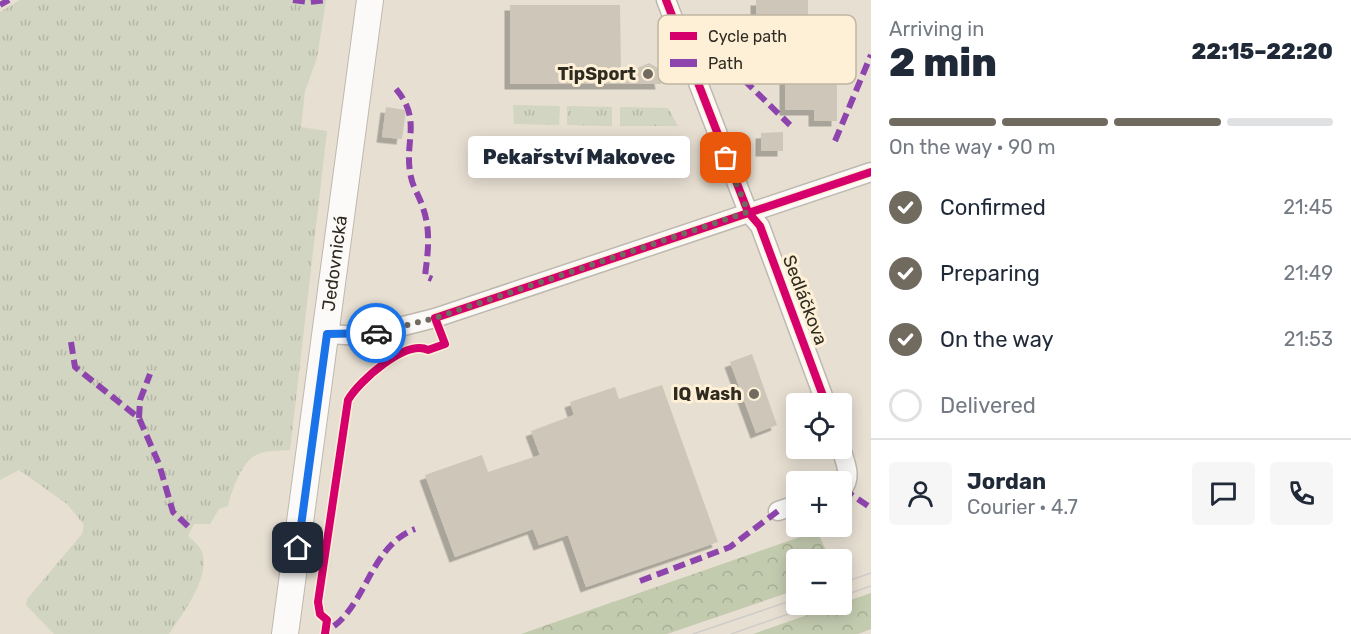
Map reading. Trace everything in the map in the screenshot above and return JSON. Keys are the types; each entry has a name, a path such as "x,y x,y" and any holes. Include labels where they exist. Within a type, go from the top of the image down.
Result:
{"main road":[{"name":"Jedovnická","path":"285,634 370,0"}],"street":[{"name":"Sedláčkova","path":"666,0 672,15"},
{"name":"Sedláčkova","path":"698,84 748,212 760,226 822,393"},
{"path":"327,334 364,336 435,318 871,172"},
{"path":"778,511 786,508"}],"green space":[{"path":"20,0 326,0 317,58 305,91 301,127 327,131 290,450 264,452 256,455 246,464 238,478 228,506 219,509 210,524 194,524 188,536 201,550 204,560 203,571 194,594 169,634 54,634 26,605 27,599 82,534 84,525 67,504 19,470 0,480 0,12"},
{"path":"513,105 560,106 559,125 514,124"},
{"path":"567,106 612,107 612,126 567,125"},
{"path":"620,107 668,108 678,126 620,126"},
{"path":"800,537 820,537 825,549 786,549 786,593 667,634 521,634"},
{"path":"871,593 871,629 858,634 753,634 808,615 852,615 852,600"}],"building":[{"path":"756,0 808,0 808,15 756,15"},
{"path":"510,5 620,5 621,75 649,63 658,68 658,84 510,84"},
{"path":"785,84 837,84 837,121 814,121 814,110 785,110"},
{"path":"386,107 406,110 402,139 382,137"},
{"path":"783,132 783,151 761,151 761,133"},
{"name":"IQ Wash","path":"752,354 777,425 756,433 730,362"},
{"path":"662,385 718,542 586,587 568,535 539,545 533,529 455,557 425,475 482,455 488,472 540,455 531,431 574,415 570,402 615,387 619,399"}],"tram line":[{"path":"852,580 871,573"},
{"path":"852,593 871,586"},
{"path":"693,634 786,602"},
{"path":"731,634 786,615"}],"marked path":[{"path":"0,5 9,0"},
{"path":"293,0 308,2 327,0"},
{"path":"835,141 871,55"},
{"path":"748,84 790,125"},
{"path":"396,89 409,111 411,122 409,164 412,181 426,217 428,250 425,276 432,279"},
{"path":"71,342 75,367 139,418 159,464 173,512 191,529"},
{"path":"139,418 140,400 150,374"},
{"path":"852,495 871,508"},
{"path":"640,581 730,547 778,511"},
{"path":"334,626 355,603 379,560 389,547 415,529"}],"cycle path":[{"path":"666,0 672,15"},
{"path":"698,84 748,212 760,226 822,393"},
{"path":"325,634 327,620 320,614 318,602 348,400 372,373 396,356 408,350 419,348 428,350 445,344 435,318 871,172"}],"way so far":[{"path":"376,333 435,318 748,212 726,158"}],"place":[{"name":"TipSport","path":"648,74"},
{"name":"Pekařství Makovec","path":"726,158"},
{"name":"IQ Wash","path":"754,394"}],"route":[{"path":"298,548 327,334 364,336 376,333"}]}
